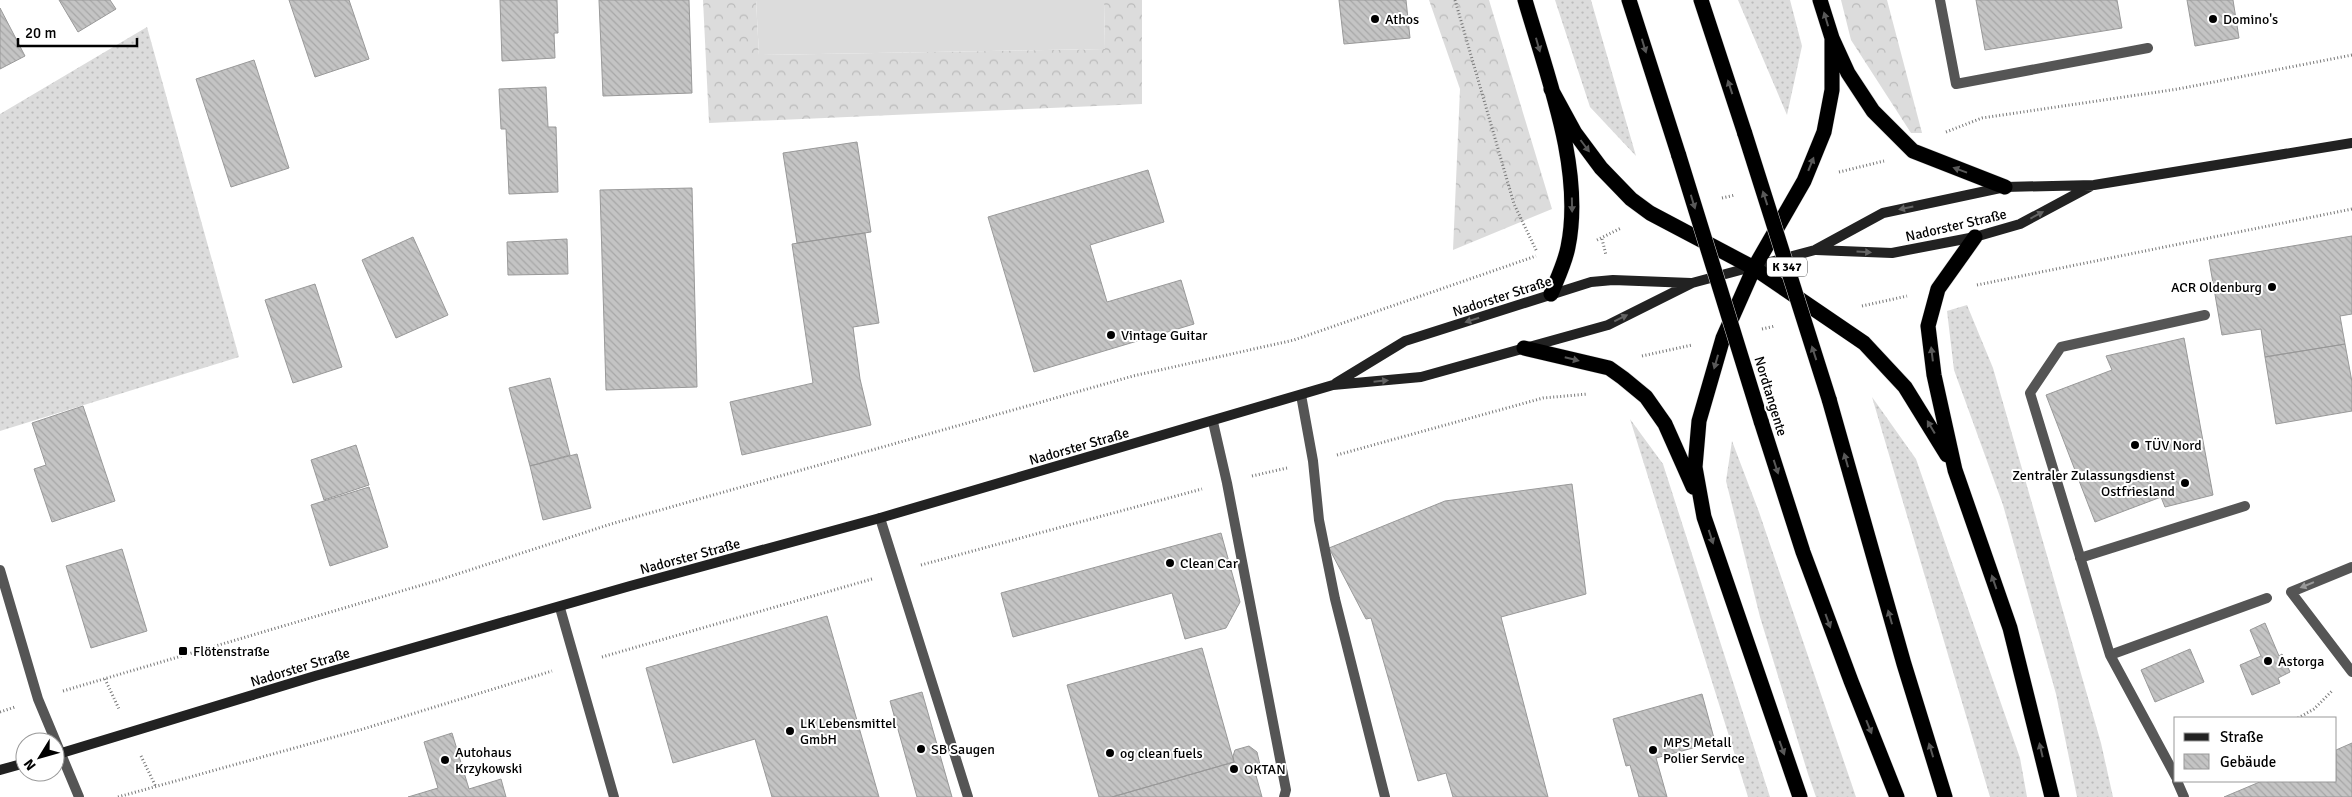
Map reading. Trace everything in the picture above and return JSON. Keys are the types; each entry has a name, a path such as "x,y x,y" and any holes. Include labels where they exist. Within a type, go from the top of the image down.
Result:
{"highway":[{"name":"K 347","path":"1525,0 1551,89 1571,171 1572,219 1568,249 1552,294"},
{"name":"Nordtangente","path":"1630,0 1802,552 1897,797"},
{"name":"K 347","path":"1702,0 1829,399 1904,664 1945,797"},
{"name":"K 347","path":"1820,0 1832,38 1848,73 1873,111 1913,151 2005,187"},
{"name":"K 347","path":"1551,89 1575,133 1601,168 1631,199 1650,213 1754,268 1804,181 1824,132 1832,90 1832,38"},
{"path":"1975,237 1938,290 1928,326 1934,375 1955,470 2010,628 2052,797"},
{"path":"1704,517 1696,467 1699,421 1723,338 1754,268 1864,343 1905,387 1930,425 1955,470"},
{"path":"1524,348 1609,368 1646,397 1665,424 1675,443 1704,517 1800,797"}],"street":[{"path":"1940,0 1956,84 2148,48"},
{"name":"Nadorster Straße","path":"65,753 316,676 560,608 630,586 880,518 1333,385 1421,377 1608,325 1692,283 1754,268 1815,250 1883,213 2005,187 2094,185 2352,143"},
{"name":"Nadorster Straße","path":"1815,250 1892,254 1975,237 2020,224 2094,185"},
{"name":"Nadorster Straße","path":"1333,385 1405,341 1591,282 1613,280 1692,283"},
{"path":"2174,773 2110,655 2030,394 2061,347 2205,315"},
{"path":"1301,395 1313,461 1319,520 1335,599 1385,797"},
{"path":"1212,422 1227,482 1283,771 1286,790 1284,797"},
{"path":"2080,558 2245,506"},
{"path":"880,518 968,797"},
{"path":"2352,567 2291,592 2352,672"},
{"path":"0,570 38,699 50,732"},
{"path":"2110,655 2267,598"},
{"path":"560,608 614,797"},
{"path":"0,770 15,766"},
{"path":"65,769 79,797"},
{"path":"2178,782 2184,797"}],"path":[{"path":"1455,0 1514,204 1538,255"},
{"path":"1804,181 1900,157 1936,136 1982,118 2178,89 2352,55"},
{"path":"1717,199 1737,195"},
{"path":"0,712 421,585 630,519 1133,376 1294,340 1538,255 1602,239 1650,213"},
{"path":"2300,717 2314,709 2352,672"}],"green space":[{"path":"703,0 756,0 759,55 1105,49 1104,0 1142,0 1142,104 709,123"},
{"path":"756,0 1104,0 1105,49 759,55"},
{"path":"1429,0 1489,0 1552,209 1453,250 1460,89"},
{"path":"1555,0 1591,0 1636,156 1590,107"},
{"path":"1738,0 1790,0 1802,46 1787,115"},
{"path":"1841,0 1887,0 1922,133 1911,133 1851,40"},
{"path":"147,27 239,357 0,431 0,114"},
{"path":"1967,305 1993,368 2101,743 2113,797 2077,797 2056,694 2003,505 1954,370 1947,311"},
{"path":"1872,397 1916,459 2020,758 2027,797 1990,797"},
{"path":"1630,419 1663,464 1770,797 1748,797"},
{"path":"1732,441 1759,512 1856,797 1816,797 1760,617 1726,481"}],"building":[{"path":"59,0 110,0 116,9 78,32"},
{"path":"289,0 349,0 369,59 315,77"},
{"path":"500,0 557,0 558,33 554,33 555,58 502,61"},
{"path":"599,0 689,0 692,93 603,96"},
{"name":"Athos","path":"1339,0 1406,0 1410,38 1344,44"},
{"path":"1976,0 2117,0 2122,28 1985,50"},
{"name":"Domino's","path":"2187,0 2233,0 2239,38 2195,46"},
{"path":"0,8 25,56 0,69"},
{"path":"254,60 289,168 231,187 196,79"},
{"path":"546,87 548,127 556,127 558,192 509,194 506,129 501,129 499,89"},
{"path":"857,142 871,232 797,243 783,153"},
{"path":"1148,170 1164,222 1090,245 1107,302 1181,280 1194,324 1034,372 988,217"},
{"path":"692,188 697,387 606,390 600,190"},
{"path":"865,233 879,323 853,327 860,379 871,425 742,455 730,402 813,383 792,244"},
{"path":"2352,236 2352,314 2340,316 2345,344 2265,357 2261,329 2222,335 2209,260"},
{"path":"413,237 448,315 396,338 362,260"},
{"path":"567,239 568,274 508,275 507,242"},
{"path":"315,284 342,367 293,383 265,300"},
{"name":"TÜV Nord","path":"2184,338 2213,495 2165,507 2161,497 2095,522 2046,395 2112,370 2106,356"},
{"path":"2345,344 2352,382 2352,411 2276,424 2265,357"},
{"path":"550,378 570,455 530,466 509,388"},
{"path":"83,406 115,501 52,522 34,469 46,465 32,423"},
{"path":"356,445 369,485 324,500 311,460"},
{"path":"577,454 591,508 543,520 530,466"},
{"path":"1572,484 1586,594 1501,617 1548,797 1453,797 1446,773 1418,781 1371,618 1366,619 1329,548 1445,501"},
{"path":"369,487 388,547 330,566 311,505"},
{"name":"Clean Car","path":"1221,533 1240,602 1226,628 1185,639 1172,593 1013,637 1001,593"},
{"path":"122,549 147,631 91,648 66,566"},
{"path":"827,616 879,797 772,797 755,739 673,763 646,668"},
{"name":"Astorga","path":"2265,623 2279,656 2282,654 2290,672 2278,678 2280,683 2252,695 2240,665 2261,656 2250,630"},
{"path":"1202,648 1234,762 1112,797 1099,797 1067,685"},
{"path":"2190,649 2204,682 2155,702 2141,670"},
{"name":"SB Saugen","path":"922,692 952,797 917,797 890,701"},
{"name":"MPS Metall Polier Service","path":"1702,694 1715,742 1656,758 1667,797 1639,797 1630,765 1626,766 1613,719"},
{"name":"Autohaus Krzykowski","path":"452,733 469,789 501,779 506,797 408,797 438,788 424,742"},
{"path":"2352,743 2352,797 2224,797 2260,782 2337,782 2337,750"},
{"name":"OKTAN","path":"1249,746 1257,752 1260,765 1255,772 1262,797 1112,797 1234,762 1235,750"}],"place":[{"name":"Athos","path":"1375,19"},
{"name":"Domino's","path":"2213,19"},
{"name":"ACR Oldenburg","path":"2272,287"},
{"name":"Vintage Guitar","path":"1111,335"},
{"name":"TÜV Nord","path":"2135,445"},
{"name":"Zentraler Zulassungsdienst Ostfriesland","path":"2185,483"},
{"name":"Clean Car","path":"1170,563"},
{"name":"Flötenstraße","path":"183,651"},
{"name":"Astorga","path":"2268,661"},
{"name":"LK Lebensmittel GmbH","path":"790,731"},
{"name":"SB Saugen","path":"921,749"},
{"name":"MPS Metall Polier Service","path":"1653,750"},
{"name":"og clean fuels","path":"1110,753"},
{"name":"Autohaus Krzykowski","path":"445,760"},
{"name":"OKTAN","path":"1234,769"}]}
